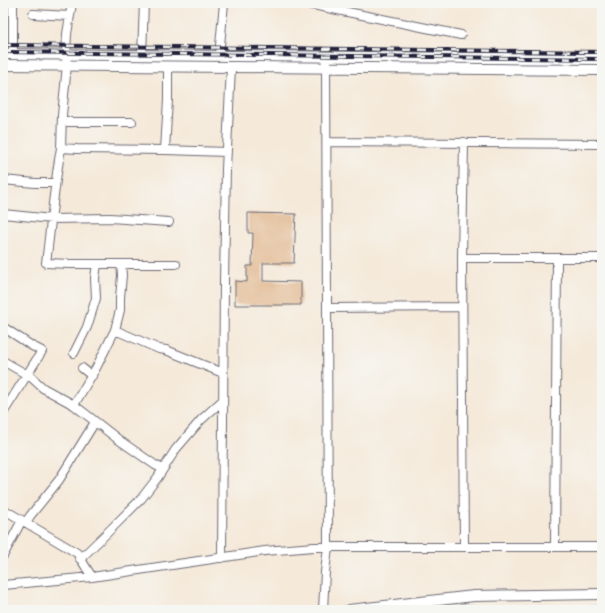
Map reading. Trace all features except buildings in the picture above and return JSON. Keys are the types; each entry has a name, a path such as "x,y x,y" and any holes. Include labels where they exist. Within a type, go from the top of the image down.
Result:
{"main road":[{"path":"8,54 602,59"},
{"path":"3,65 602,70"},
{"path":"349,610 474,596 602,594"}],"street":[{"path":"8,54 13,3"},
{"path":"72,3 67,34 67,65 61,148 56,173 46,263 137,265 176,264"},
{"path":"142,55 144,3"},
{"path":"220,56 224,3"},
{"path":"303,3 461,35"},
{"path":"32,14 70,16"},
{"path":"323,610 328,547 326,57"},
{"path":"165,150 168,100 168,66"},
{"path":"222,558 226,152 231,67"},
{"path":"62,122 132,122"},
{"path":"327,142 602,144"},
{"path":"464,142 462,258 464,547"},
{"path":"61,148 226,152"},
{"path":"3,180 35,184 55,183"},
{"path":"3,214 52,219 110,218 168,222"},
{"path":"462,258 602,258"},
{"path":"555,547 557,258"},
{"path":"74,353 87,327 94,308 96,298 95,278 97,264"},
{"path":"74,405 92,376 115,330 120,310 122,275 121,264"},
{"path":"328,308 462,307"},
{"path":"3,326 42,352 3,413"},
{"path":"115,330 159,349 166,350 223,373"},
{"path":"3,361 28,376 43,388 74,405 133,450 163,469"},
{"path":"82,368 92,376"},
{"path":"80,559 141,499 176,449 201,420 223,400"},
{"path":"3,556 24,521 30,516 59,480 95,422"},
{"path":"3,509 77,553 92,577"},
{"path":"3,585 92,577 265,551 314,547 602,547"}],"waterway":[{"path":"405,609 602,607"}],"railway":[{"path":"3,45 602,52"},
{"path":"3,52 602,59"}]}
